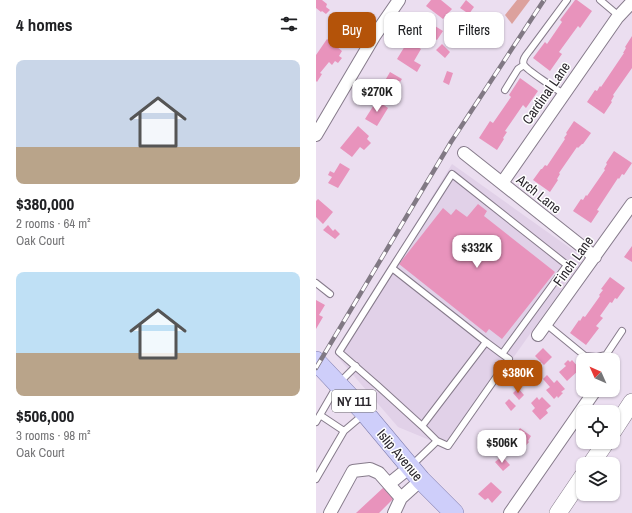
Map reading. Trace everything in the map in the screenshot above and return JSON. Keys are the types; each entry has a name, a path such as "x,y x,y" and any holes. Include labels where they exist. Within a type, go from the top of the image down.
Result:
{"main road":[{"name":"Islip Avenue","path":"316,361 365,413 415,473 454,513"},
{"path":"620,420 632,402"},
{"path":"558,513 576,486"}],"street":[{"path":"316,135 375,35 399,0"},
{"name":"Cardinal Lane","path":"502,183 619,16 632,2"},
{"name":"Arch Lane","path":"464,153 595,257"},
{"name":"Finch Lane","path":"538,335 632,204"},
{"path":"510,513 576,423"},
{"path":"330,513 353,471 370,469 379,473 401,498"},
{"path":"389,484 415,473"},
{"path":"394,513 415,473"}],"lane":[{"path":"524,65 524,58 567,0"},
{"path":"600,0 619,16"},
{"path":"505,90 518,69 524,65"},
{"path":"524,65 564,94"},
{"path":"392,268 486,342 502,354 509,359 448,446 438,441 339,352 392,268 452,174 567,265 502,354"},
{"path":"316,284 330,294"},
{"path":"546,324 586,356 606,355 622,331"},
{"path":"422,426 486,342"},
{"path":"316,422 338,384 356,366"},
{"path":"316,479 344,431 365,413"},
{"path":"320,416 344,431"},
{"path":"415,473 438,441"}],"shaded area":[{"path":"517,0 530,0 512,24 505,15"},
{"path":"452,164 584,258 449,448 398,427 335,354"}],"building":[{"path":"316,0 322,0 327,4 326,7 330,10 326,14 316,8"},
{"path":"431,0 441,0 452,9 449,12 444,12 443,19 436,12 426,6"},
{"path":"466,0 474,7 470,12 466,12 460,8"},
{"path":"575,0 592,11 580,28 578,26 559,52 562,54 550,71 533,58 545,42 547,44 562,22 560,20"},
{"path":"436,27 443,31 436,39"},
{"path":"632,36 632,68 613,95 612,102 604,114 587,102 595,90 597,91 600,86 601,87 624,53 625,47"},
{"path":"327,39 328,48 338,48 342,51 339,56 342,58 338,63 335,61 332,65 329,62 320,73 322,74 317,82 316,81 316,55"},
{"path":"442,44 444,48 450,52 445,58 436,50"},
{"path":"404,48 421,49 414,61 421,65 417,72 397,59"},
{"path":"447,71 453,73 449,85 443,82"},
{"path":"390,72 402,79 390,98 379,91"},
{"path":"520,78 538,91 526,108 523,105 505,131 507,132 497,150 479,138 490,121 493,123 511,97 509,95"},
{"path":"377,100 388,108 377,126 365,119"},
{"path":"574,121 591,133 583,144 578,148 577,147 559,173 558,180 550,192 533,180 545,165 547,166 565,139 566,133"},
{"path":"358,126 369,136 367,139 371,143 364,150 360,147 352,157 340,148"},
{"path":"614,151 632,163 624,175 622,174 619,179 618,178 597,210 599,211 591,223 573,211 581,199 583,200 586,195 587,196 605,170 606,163"},
{"path":"340,163 350,169 338,188 328,183 332,177 328,175 330,171 334,173"},
{"path":"318,199 333,212 323,224 316,217 316,201"},
{"path":"478,204 487,211 484,216 555,272 502,339 489,329 486,333 399,264 443,208 451,215 456,209 467,217"},
{"path":"328,225 333,231 335,229 340,234 335,239 323,230"},
{"path":"632,246 632,262 624,257"},
{"path":"610,277 625,288 617,299 615,298 612,303 610,302 600,316 603,318 596,326 599,328 586,345 570,333 579,320 580,321 583,316 585,317 600,296 599,295 603,290 601,289"},
{"path":"316,300 325,305 319,315 323,317 316,329"},
{"path":"543,348 552,357 544,365 535,356"},
{"path":"568,360 570,362 572,360 576,364 576,373 567,381 559,372 566,366 564,364"},
{"path":"532,370 539,377 534,383 526,375"},
{"path":"547,375 554,383 557,380 565,389 561,392 563,393 558,398 557,396 554,399 546,390 550,387 543,379"},
{"path":"518,388 524,395 519,400 513,393"},
{"path":"537,397 539,400 542,397 551,406 546,410 548,413 540,420 532,411 535,408 531,403"},
{"path":"509,399 516,406 511,411 505,403"},
{"path":"520,428 531,436 528,441 529,442 521,451 510,443 512,440 510,438 514,432 516,434"},
{"path":"485,435 491,442 484,448 478,442"},
{"path":"502,456 510,465 503,471 495,462"},
{"path":"491,482 502,492 492,503 488,498 485,500 478,494"},
{"path":"384,487 394,498 379,513 356,513"}],"railway":[{"path":"316,368 451,142 544,0"}]}
